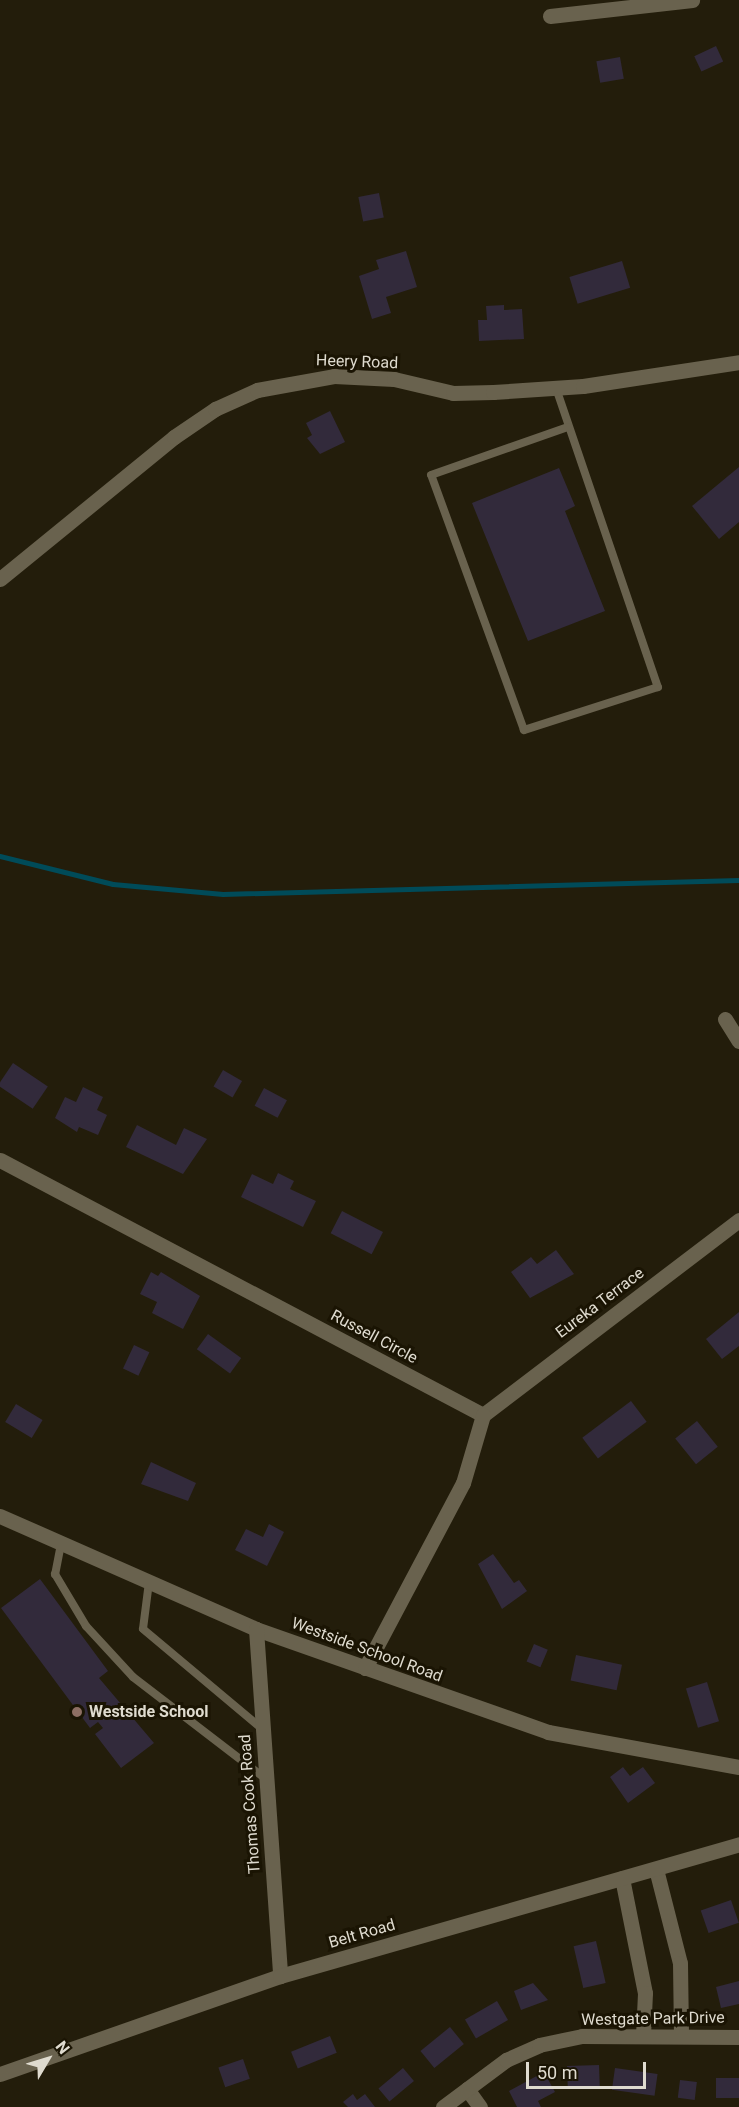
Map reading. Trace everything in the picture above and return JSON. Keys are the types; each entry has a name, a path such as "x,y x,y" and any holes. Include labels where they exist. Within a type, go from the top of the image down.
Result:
{"street":[{"path":"550,16 692,0"},
{"name":"Heery Road","path":"0,579 174,436 215,409 257,390 334,376 394,379 453,393 556,388 739,362"},
{"path":"726,1019 739,1041"},
{"name":"Russell Circle","path":"0,1160 483,1415"},
{"name":"Eureka Terrace","path":"483,1415 739,1220"},
{"path":"365,1668 463,1483 483,1415"},
{"name":"Westside School Road","path":"0,1516 256,1629 548,1732 739,1767"},
{"name":"Thomas Cook Road","path":"256,1629 280,1976"},
{"name":"Belt Road","path":"0,2074 280,1976 739,1844"},
{"path":"656,1869 681,1963 681,2035"},
{"path":"622,1878 645,1993 643,2036"},
{"name":"Westgate Park Drive","path":"443,2107 506,2060 539,2045 582,2036 739,2037"},
{"path":"467,2089 480,2107"}],"lane":[{"path":"556,388 658,687 524,730 431,475 568,426"},
{"path":"61,1544 56,1574 86,1626 133,1677 266,1779"},
{"path":"149,1582 142,1629 263,1730"}],"building":[{"path":"716,46 723,61 701,72 694,56"},
{"path":"620,57 624,79 600,83 596,61"},
{"path":"379,193 384,218 363,222 358,197"},
{"path":"406,251 417,287 386,297 391,313 372,319 359,276 379,269 376,260"},
{"path":"622,261 630,288 578,304 569,277"},
{"path":"504,305 504,310 522,309 524,339 479,341 478,320 487,320 486,306"},
{"path":"330,411 345,442 320,454 307,438 312,435 306,423"},
{"path":"739,467 739,522 719,539 692,506"},
{"path":"559,468 575,506 565,511 605,611 528,641 472,503"},
{"path":"13,1063 48,1086 33,1109 0,1087 0,1082"},
{"path":"223,1070 242,1081 233,1097 214,1086"},
{"path":"83,1087 103,1097 97,1110 107,1115 98,1135 79,1127 77,1132 55,1118 65,1097 76,1102"},
{"path":"264,1088 287,1100 278,1118 255,1106"},
{"path":"137,1125 176,1145 184,1128 207,1139 183,1174 126,1147"},
{"path":"278,1173 294,1181 290,1189 316,1201 303,1227 241,1197 252,1174 273,1184"},
{"path":"342,1211 383,1232 372,1254 331,1233"},
{"path":"556,1250 574,1274 530,1298 511,1272 531,1257 537,1264"},
{"path":"151,1272 158,1276 161,1272 200,1296 183,1329 152,1313 157,1302 140,1294"},
{"path":"739,1312 739,1346 722,1359 706,1339"},
{"path":"208,1334 241,1358 230,1373 197,1349"},
{"path":"134,1345 149,1352 138,1376 123,1369"},
{"path":"631,1401 647,1422 598,1458 582,1438"},
{"path":"16,1404 43,1420 32,1438 5,1422"},
{"path":"697,1421 718,1447 696,1464 675,1439"},
{"path":"151,1462 196,1483 188,1501 141,1484"},
{"path":"269,1524 284,1532 267,1566 235,1550 246,1529 263,1537"},
{"path":"493,1554 514,1583 519,1580 527,1591 502,1609 478,1564"},
{"path":"40,1579 108,1671 99,1678 154,1743 121,1768 95,1734 103,1728 98,1722 90,1728 1,1608"},
{"path":"534,1644 548,1650 540,1667 527,1661"},
{"path":"576,1655 622,1665 617,1690 571,1680"},
{"path":"707,1682 719,1721 698,1728 686,1688"},
{"path":"623,1767 630,1776 643,1767 655,1783 628,1803 610,1777"},
{"path":"731,1900 739,1923 709,1933 701,1910"},
{"path":"596,1941 606,1983 583,1988 574,1946"},
{"path":"739,1981 739,2004 721,2008 716,1987"},
{"path":"533,1983 548,2000 521,2010 514,1991"},
{"path":"497,2001 508,2020 476,2039 465,2020"},
{"path":"450,2027 464,2044 434,2068 420,2051"},
{"path":"330,2036 337,2053 298,2068 291,2052"},
{"path":"243,2059 250,2079 225,2087 218,2067"},
{"path":"599,2065 600,2088 568,2089 567,2066"},
{"path":"403,2068 414,2081 389,2102 378,2089"},
{"path":"615,2068 658,2074 655,2096 612,2090"},
{"path":"544,2072 555,2092 538,2101 541,2107 517,2107 509,2091"},
{"path":"716,2078 739,2078 739,2098 716,2098"},
{"path":"680,2080 697,2082 695,2100 678,2098"},
{"path":"353,2094 357,2100 365,2094 375,2107 348,2107 343,2102"}],"waterway":[{"path":"0,856 113,884 223,894 739,880"}],"place":[{"name":"Westside School","path":"77,1712"}]}
